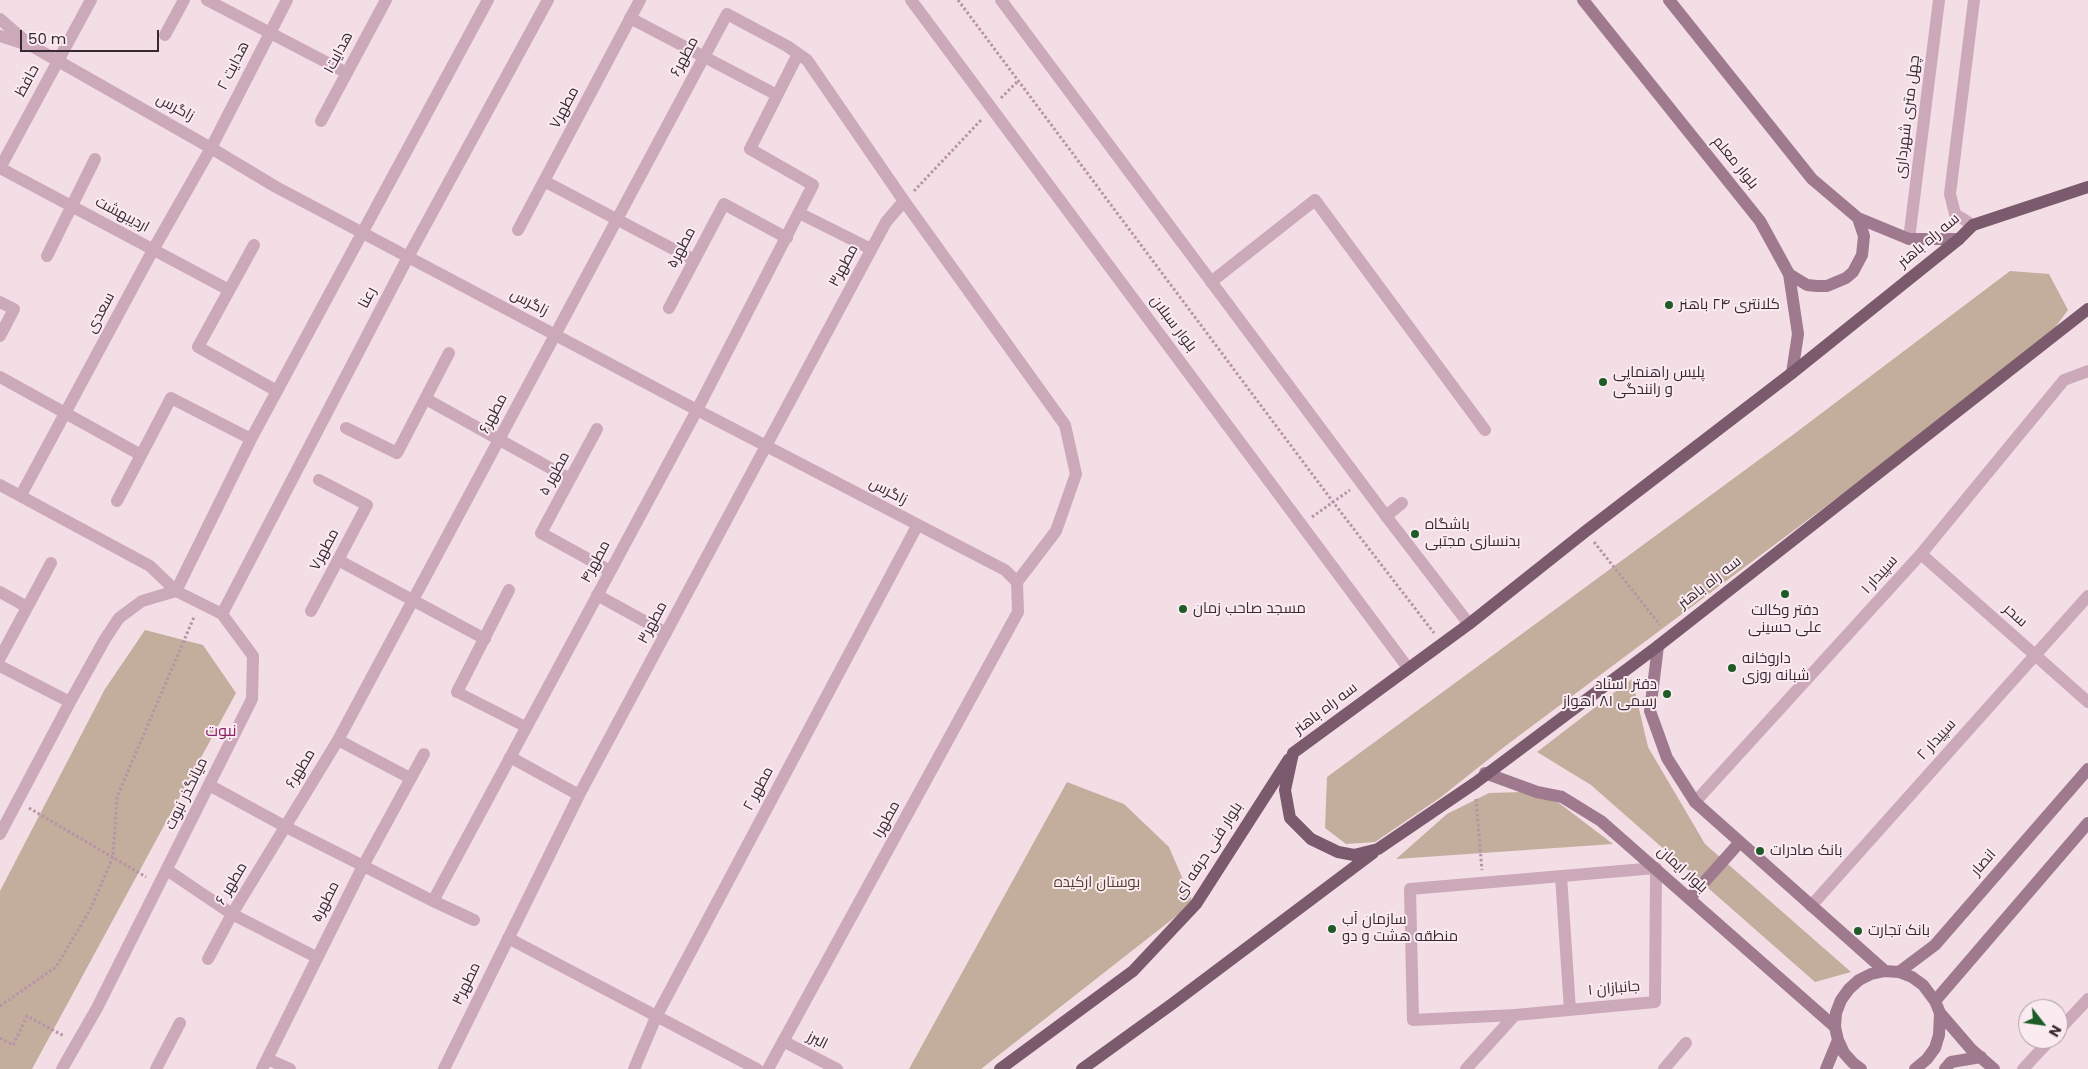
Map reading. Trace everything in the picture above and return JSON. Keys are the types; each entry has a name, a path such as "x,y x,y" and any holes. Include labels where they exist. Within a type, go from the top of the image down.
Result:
{"main road":[{"name":"بلوار معلم","path":"1583,0 1760,221 1789,274 1798,334 1792,373"},
{"path":"1668,0 1812,179 1858,218 1909,239 1959,239"},
{"name":"سه راه باهنر","path":"2088,187 1972,226 1959,239 1792,373 1586,531 1442,645 1293,753 1285,790 1290,818 1311,839 1338,852 1354,855 1378,849 1475,783 1658,646 2088,309"},
{"path":"1789,274 1807,285 1817,286 1827,286 1846,278 1858,264 1864,246 1862,227 1858,218"},
{"path":"1658,646 1650,712 1667,758 1695,802 1885,972"},
{"name":"بلوار فنی حرفه ای","path":"1000,1069 1133,971 1196,904 1293,753"},
{"name":"انصار","path":"1899,972 1935,945 2088,769"},
{"name":"بلوار ایمان","path":"1486,773 1537,792 1562,797 1601,821 1835,1027"},
{"path":"1935,1000 2088,823"},
{"path":"1690,898 1740,842"},
{"path":"1082,1069 1378,849"},
{"path":"1861,1069 1852,1063 1844,1053 1838,1040 1835,1027 1836,1013 1841,1000 1859,980 1872,974 1899,972 1912,977 1923,985 1935,1000 1940,1013 1994,1069"},
{"path":"1915,1069 1927,1059 1935,1048 1939,1035 1940,1013"},
{"path":"1826,1069 1838,1040"},
{"path":"1945,1069 1952,1062 1981,1057"}],"street":[{"name":"حافظ","path":"0,168 91,0"},
{"path":"165,35 184,0"},
{"path":"207,0 347,73"},
{"name":"هدایت ۲","path":"212,148 287,0"},
{"name":"هدایت۱","path":"321,121 386,0"},
{"path":"0,834 70,702 105,639 119,618 142,601 176,591 251,439 488,0"},
{"name":"رعنا","path":"222,614 408,257 548,0"},
{"name":"مطهر۷","path":"518,230 640,0"},
{"name":"بلوار سبلان","path":"911,0 1408,668"},
{"path":"1001,0 1386,516 1469,624"},
{"name":"چهل متری شهرداری","path":"1909,239 1939,0"},
{"path":"1972,226 1955,214 1950,194 1974,0"},
{"name":"مطهر۶","path":"286,827 338,740 727,14 798,54"},
{"path":"630,18 777,95 798,54 807,60 904,201 1065,426 1076,474 1056,532 1017,582"},
{"name":"زاگرس","path":"0,19 30,45 276,186 917,526 1006,570 1017,582"},
{"name":"زاگرس","path":"0,36 30,45"},
{"name":"مطهر۴","path":"433,901 697,410 813,185 750,149 777,95"},
{"name":"سعدی","path":"21,495 153,250 212,148"},
{"path":"46,256 95,159"},
{"name":"اردیبهشت","path":"0,168 229,290"},
{"path":"544,181 694,260"},
{"path":"1211,282 1314,200 1485,430"},
{"name":"مطهر۳","path":"444,1069 579,795 871,249 886,222 904,201"},
{"name":"مطهر۵","path":"669,308 724,204 787,238"},
{"path":"799,213 871,249"},
{"path":"254,244 198,347 277,390"},
{"path":"0,302 14,310 0,336"},
{"path":"346,428 396,453 449,353"},
{"name":"سپیدار ۱","path":"1695,802 1921,554 2064,380 2088,371"},
{"path":"0,377 141,455"},
{"path":"117,501 171,398 251,439"},
{"path":"426,399 570,479"},
{"name":"مطهر ۵","path":"597,430 541,533 610,571"},
{"name":"مطهر۷","path":"311,610 367,505 319,480"},
{"name":"میانگذر نبوت","path":"0,485 150,566 176,591 222,614 253,656 252,699 160,884 62,1069"},
{"path":"1386,516 1402,503"},
{"name":"مطهر ۲","path":"634,1069 656,1017 917,526"},
{"name":"سحر","path":"1921,554 2088,702"},
{"path":"338,560 485,639"},
{"path":"0,658 51,563"},
{"name":"مطهر۱","path":"768,1069 1018,612 1017,582"},
{"path":"457,692 509,590"},
{"path":"0,592 27,607"},
{"path":"598,595 666,632"},
{"name":"سپیدار ۲","path":"1811,906 2088,596"},
{"path":"0,666 70,702"},
{"path":"338,740 410,778"},
{"name":"مطهر۵","path":"264,1064 316,957 424,754"},
{"path":"510,757 579,795"},
{"path":"209,785 286,827 474,920"},
{"name":"مطهر ۶","path":"208,959 232,914 286,827"},
{"path":"1483,883 1656,868"},
{"name":"جانبازان ۱","path":"1483,883 1410,889 1413,1020 1515,1015 1655,1002 1656,868"},
{"path":"167,870 232,914 316,957"},
{"path":"1561,876 1570,1010"},
{"path":"508,938 757,1069"},
{"path":"2068,1021 2088,999"},
{"path":"1466,1069 1515,1015"},
{"path":"156,1069 180,1024"},
{"name":"البرز","path":"783,1041 837,1069"},
{"path":"1664,1069 1686,1043"},
{"path":"2023,1069 2042,1049"},
{"path":"264,1064 290,1069"}],"lane":[{"path":"457,692 526,728"}],"path":[{"path":"958,0 1332,502 1442,645"},
{"path":"904,201 1018,81"},
{"path":"1302,524 1361,482"},
{"path":"1586,531 1670,636"},
{"path":"0,1006 56,967 91,908 112,857 117,797 200,603"},
{"path":"1475,783 1483,883"},
{"path":"17,801 160,884"},
{"path":"0,1038 13,1045 27,1016 77,1043"}],"green space":[{"path":"2010,271 2049,274 2068,310 2043,344 1504,747 1441,797 1375,842 1346,844 1325,828 1327,777 1790,437"},
{"path":"145,630 203,645 236,693 32,1069 0,1069 0,891 105,689"},
{"path":"1632,679 1648,747 1705,844 1851,972 1815,982 1591,785 1537,752"},
{"name":"بوستان ارکیده","path":"1067,782 1124,804 1169,847 1193,903 981,1069 909,1069"},
{"path":"1523,792 1559,803 1613,844 1396,859 1447,814 1489,793"}],"place":[{"name":"کلانتری ۲۴ باهنر","path":"1669,305"},
{"name":"پلیس راهنمایی و رانندگی","path":"1603,382"},
{"name":"باشگاه بدنسازی مجتبی","path":"1415,534"},
{"name":"دفتر وکالت علی حسینی","path":"1785,594"},
{"name":"مسجد صاحب زمان","path":"1183,609"},
{"name":"داروخانه شبانه روزی","path":"1732,668"},
{"name":"دفتر اسناد رسمی ۸۱ اهواز","path":"1667,694"},
{"name":"بانک صادرات","path":"1760,851"},
{"name":"سازمان آب منطقه هشت و دو","path":"1332,929"},
{"name":"بانک تجارت","path":"1858,931"}],"district":[{"name":"نبوت","path":"221,732"}]}
